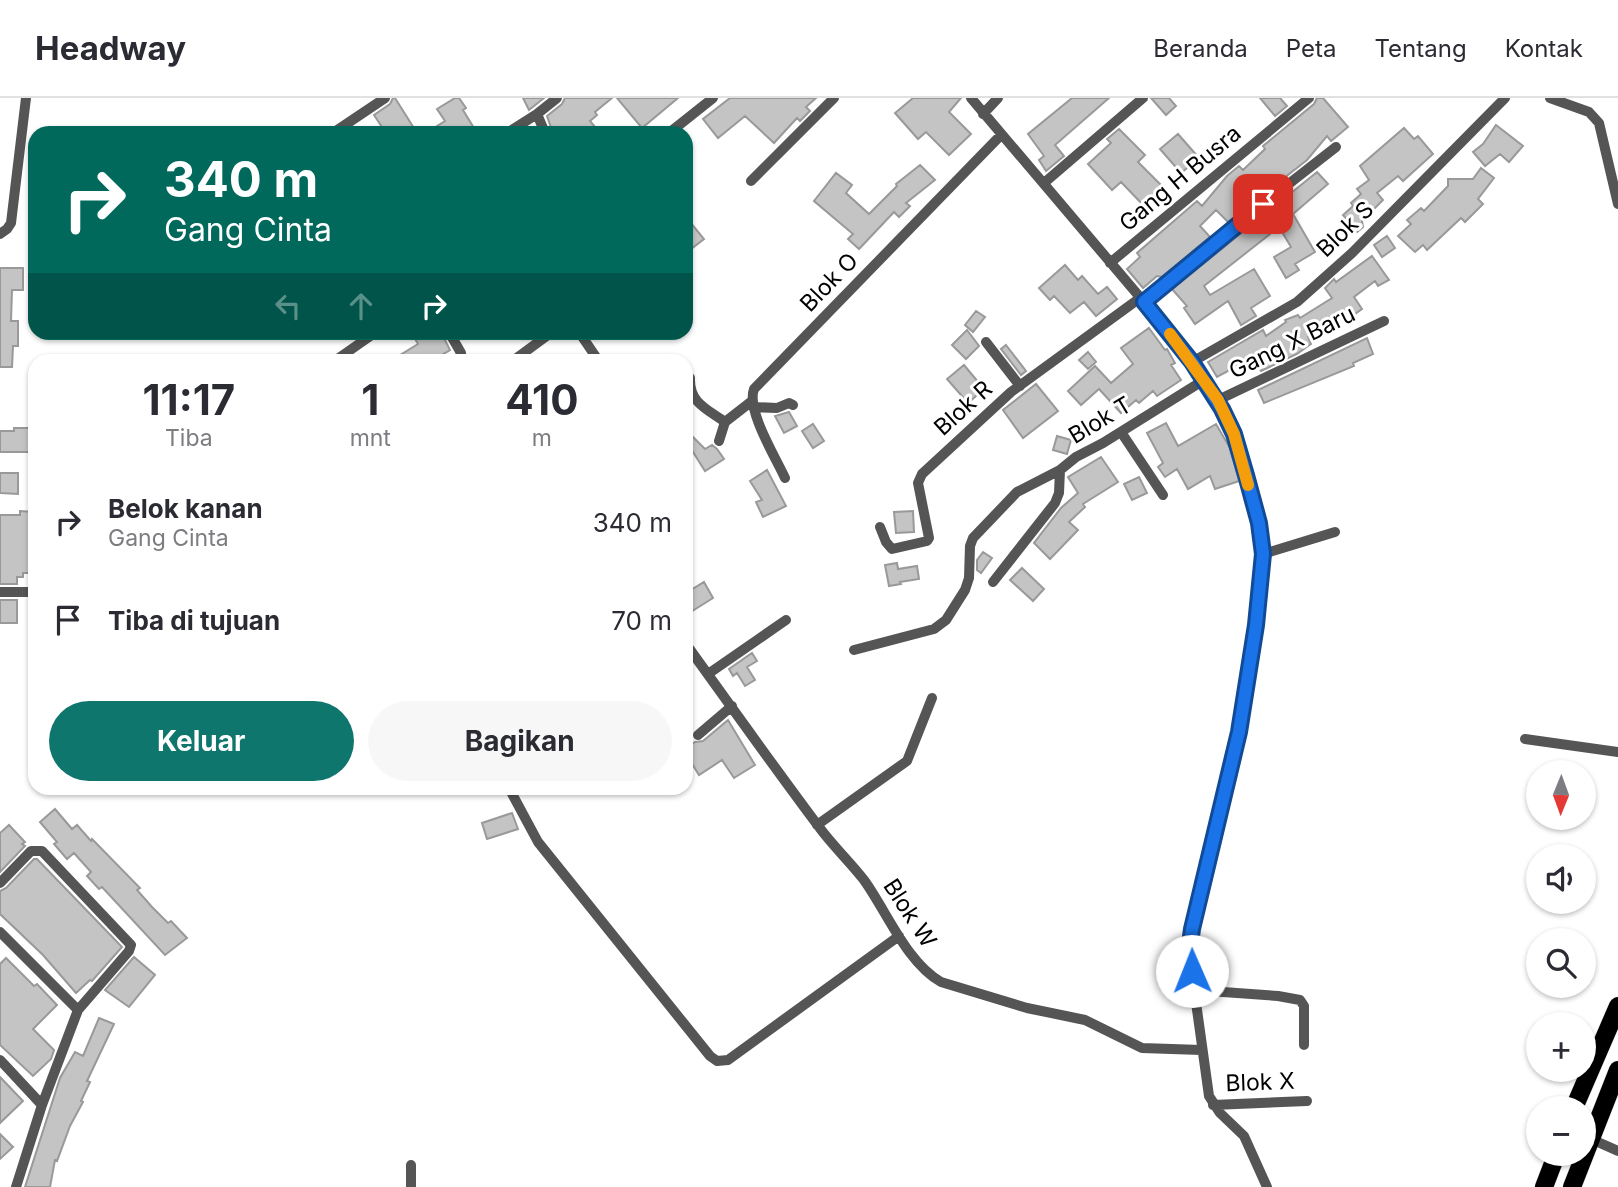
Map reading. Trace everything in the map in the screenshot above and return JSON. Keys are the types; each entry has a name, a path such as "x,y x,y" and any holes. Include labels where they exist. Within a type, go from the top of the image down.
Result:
{"main road":[{"path":"1579,1096 1618,1006"},
{"path":"1596,1126 1618,1070"},
{"path":"1584,1084 1606,1099"},
{"path":"1544,1187 1552,1166"},
{"path":"1572,1187 1580,1166"}],"street":[{"path":"0,234 11,223 26,98"},
{"path":"343,126 385,98"},
{"path":"518,126 557,98"},
{"path":"678,126 713,98"},
{"path":"751,181 834,98"},
{"path":"971,98 1142,300 1192,362 1218,400 1234,434 1259,523 1263,554 1256,625 1239,732 1192,929 1189,952 1207,1089 1213,1105 1244,1136 1267,1187"},
{"path":"984,114 998,98"},
{"path":"1044,184 1143,98"},
{"name":"Gang H Busra","path":"1110,263 1308,98"},
{"name":"Blok S","path":"1192,362 1297,302 1352,253 1505,98"},
{"path":"1550,98 1589,112 1599,123 1618,204"},
{"path":"537,114 542,126"},
{"name":"Blok O","path":"752,404 754,389 1001,135"},
{"name":"Blok R","path":"880,527 892,549 927,541 929,538 918,483 922,474 1020,386 1142,300 1336,148"},
{"name":"Gang X Baru","path":"1218,400 1384,321"},
{"path":"345,354 365,340"},
{"path":"522,354 541,340"},
{"path":"986,342 1020,386"},
{"name":"Blok T","path":"993,582 1055,503 1059,493 1059,470 1204,380"},
{"path":"693,397 724,422"},
{"path":"719,441 724,422 752,404 769,409 789,403 793,405"},
{"path":"752,404 785,478"},
{"path":"1121,432 1163,495"},
{"path":"854,650 934,628 946,621 965,590 969,578 970,546 973,538 1017,492 1059,470"},
{"path":"1263,554 1335,531"},
{"path":"0,592 28,592"},
{"path":"708,674 786,620"},
{"name":"Blok W","path":"693,654 817,825 861,877 917,963 928,975 941,982 1027,1009 1085,1020 1142,1048 1201,1050"},
{"path":"817,825 907,761 932,698"},
{"path":"698,735 732,706"},
{"path":"1525,739 1618,752"},
{"path":"513,795 538,842 710,1056 717,1061 727,1060 899,936"},
{"path":"0,883 31,851 42,850 130,942 129,951 78,1010 42,1105 16,1187"},
{"path":"0,932 78,1010"},
{"path":"1195,990 1300,1000 1304,1006 1304,1045"},
{"path":"0,1060 42,1105"},
{"name":"Blok X","path":"1213,1105 1307,1101"},
{"path":"1596,1141 1618,1151"},
{"path":"411,1165 411,1187"}],"building":[{"path":"395,98 413,126 381,126 374,115"},
{"path":"459,98 473,126 437,126 445,121 437,109"},
{"path":"523,98 544,98 529,110"},
{"path":"565,98 612,98 595,112 597,115 590,121 594,126 551,126 547,116 562,104"},
{"path":"617,98 678,98 644,126 640,126"},
{"path":"730,98 816,98 806,107 810,111 800,121 797,118 774,143 745,116 718,138 703,119"},
{"path":"913,98 961,98 949,112 971,134 949,155 926,132 918,139 895,113"},
{"path":"1072,98 1109,98 1055,145 1064,156 1046,171 1039,160 1044,156 1028,134"},
{"path":"1151,98 1169,98 1176,106 1166,115"},
{"path":"1260,98 1280,98 1287,106 1275,116"},
{"path":"1317,98 1323,98 1348,127 1331,141 1327,136 1307,160 1228,222 1216,210 1200,226 1210,237 1162,277 1157,276 1143,288 1127,269 1140,257 1137,253 1197,201 1202,206 1227,176 1239,166 1243,170 1265,149 1263,146 1314,104"},
{"path":"1496,125 1523,146 1509,162 1500,154 1485,166 1473,152 1483,144"},
{"path":"1404,128 1414,139 1418,136 1433,154 1403,181 1398,176 1377,193 1383,200 1362,221 1363,227 1357,232 1343,215 1361,194 1357,189 1369,180 1360,166"},
{"path":"1119,129 1145,155 1138,162 1165,189 1145,207 1121,182 1112,190 1088,164 1111,143 1107,139"},
{"path":"1178,134 1199,158 1181,173 1160,149"},
{"path":"920,165 935,180 906,203 910,206 899,217 894,212 859,249 848,239 853,234 814,201 836,173 852,185 846,193 869,214 896,184"},
{"path":"1481,168 1494,178 1478,199 1483,204 1465,222 1461,218 1427,250 1423,245 1415,252 1398,236 1411,224 1407,220 1421,208 1424,211 1448,186 1448,179 1473,179"},
{"path":"1317,172 1328,184 1293,214 1315,252 1295,264 1299,270 1286,278 1274,257 1291,247 1279,227 1204,286 1210,295 1254,269 1270,296 1251,308 1256,316 1241,325 1228,301 1195,324 1184,308 1187,306 1172,289"},
{"path":"693,226 704,239 693,248"},
{"path":"1387,236 1395,248 1382,257 1374,245"},
{"path":"1372,256 1389,280 1378,286 1375,281 1354,297 1362,309 1348,319 1344,314 1308,337 1311,344 1297,354 1261,371 1252,358 1217,377 1208,362 1263,330 1266,336 1286,322 1285,320 1298,315 1300,318 1332,298 1325,288 1334,279 1336,282"},
{"path":"1065,265 1078,280 1082,276 1098,294 1107,287 1117,299 1096,316 1084,302 1070,313 1054,296 1050,300 1039,288"},
{"path":"0,268 23,268 23,290 12,290 11,321 18,321 18,346 13,346 12,367 0,367"},
{"path":"976,311 985,317 973,332 965,325"},
{"path":"1149,328 1165,350 1167,349 1175,363 1171,365 1181,380 1157,396 1153,391 1139,403 1136,400 1121,413 1099,389 1081,405 1068,391 1095,366 1111,383 1133,364 1121,348"},
{"path":"967,330 979,346 966,359 952,345"},
{"path":"1367,338 1373,354 1353,363 1354,366 1264,403 1258,390"},
{"path":"416,340 445,340 450,350 443,354 402,354 418,344"},
{"path":"1006,345 1026,371 1021,375 1001,349"},
{"path":"1088,352 1096,362 1088,369 1079,360"},
{"path":"964,365 984,389 968,403 947,379"},
{"path":"1036,384 1058,411 1023,438 1003,410"},
{"path":"789,412 797,426 784,433 775,416"},
{"path":"1166,423 1178,446 1216,424 1230,448 1239,481 1215,489 1210,476 1188,489 1177,469 1165,477 1158,467 1163,463 1147,433"},
{"path":"813,424 824,441 813,448 802,431"},
{"path":"14,428 28,428 28,452 0,452 0,431 14,431"},
{"path":"1057,436 1071,440 1067,454 1053,450"},
{"path":"693,437 705,449 712,445 724,459 705,471 693,452"},
{"path":"1101,457 1118,482 1083,504 1085,507 1069,522 1078,530 1050,559 1034,543 1061,508 1078,493 1068,477"},
{"path":"767,470 786,506 763,517 756,502 762,500 750,481"},
{"path":"0,473 18,473 18,494 0,493"},
{"path":"1139,477 1147,493 1132,500 1124,484"},
{"path":"20,511 28,512 28,573 17,577 17,584 0,584 0,515 20,515"},
{"path":"913,511 914,532 896,533 894,512"},
{"path":"983,552 992,558 981,573 977,570 977,560"},
{"path":"897,563 898,569 917,566 919,579 889,586 885,565"},
{"path":"1022,568 1044,589 1033,601 1010,580"},
{"path":"704,582 713,598 693,611 693,589"},
{"path":"0,600 17,600 17,623 0,623"},
{"path":"752,653 757,661 747,667 755,680 745,686 737,673 733,676 729,669"},
{"path":"728,720 755,765 734,778 722,760 699,775 693,765 693,743 703,741"},
{"path":"55,809 72,829 77,825 91,841 92,839 140,888 137,890 152,907 168,923 171,921 187,938 165,955 102,887 99,889 87,876 91,872 74,853 67,859 54,844 57,842 40,822"},
{"path":"512,813 518,829 487,839 482,823"},
{"path":"9,825 25,842 22,844 25,846 0,872 0,833"},
{"path":"37,859 122,947 92,981 76,993 43,955 0,914 0,891"},
{"path":"134,957 155,975 129,1007 105,990"},
{"path":"6,958 57,1005 33,1029 54,1050 51,1059 33,1076 0,1045 0,964"},
{"path":"99,1018 114,1024 87,1081 90,1082 81,1101 83,1102 70,1126 57,1161 55,1160 50,1187 25,1187 60,1078 75,1052 83,1056"},
{"path":"0,1077 23,1101 0,1123"},
{"path":"0,1134 13,1147 0,1159"}],"slow traffic":[{"path":"1170,334 1218,400 1234,434 1248,485"}],"route":[{"path":"1192,971 1189,952 1192,929 1239,732 1256,625 1262,538 1234,434 1218,400 1192,362 1144,302 1263,204"}]}
